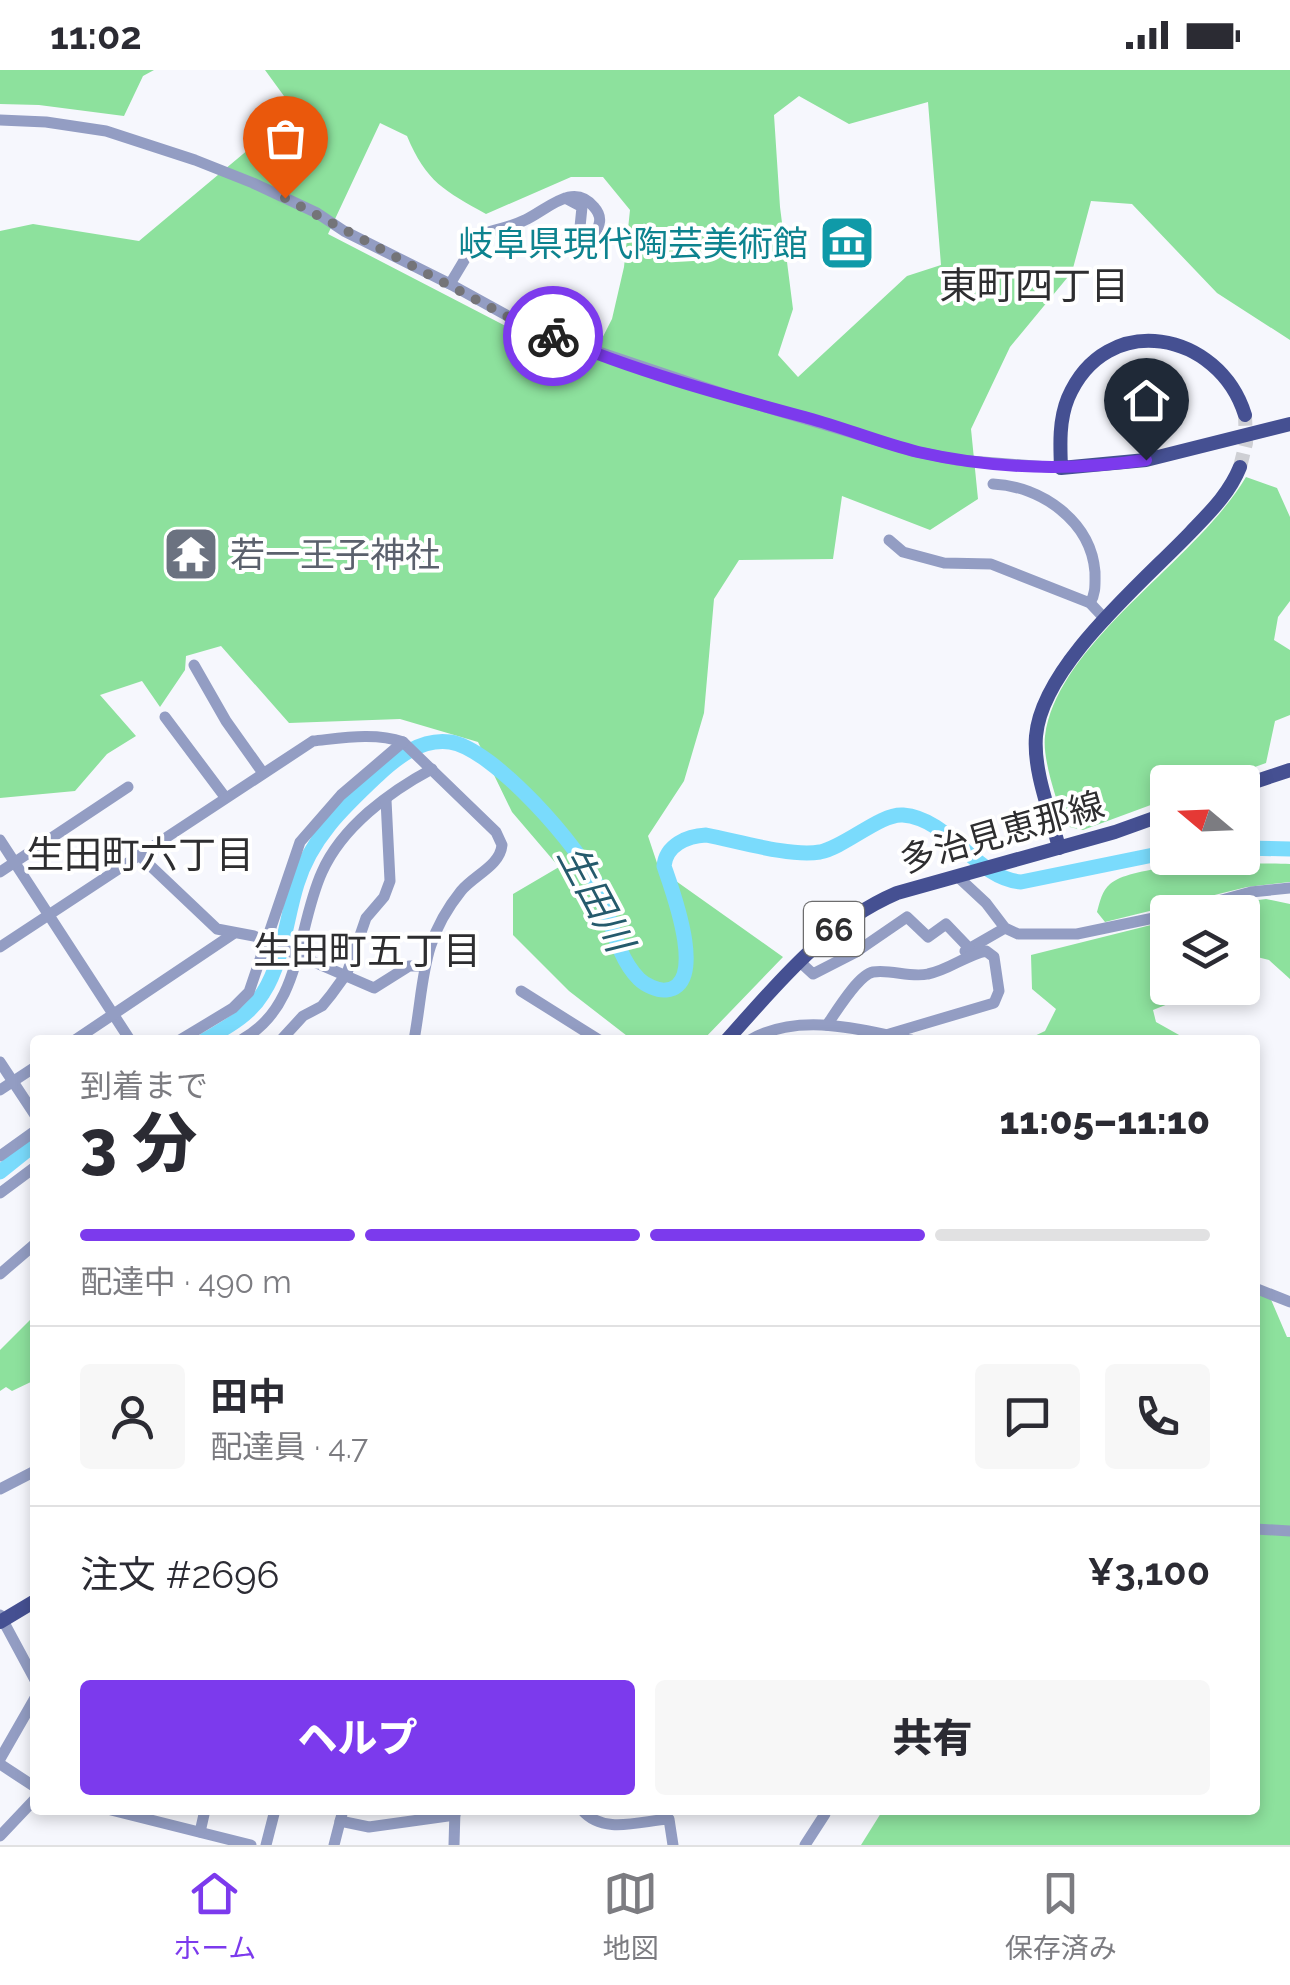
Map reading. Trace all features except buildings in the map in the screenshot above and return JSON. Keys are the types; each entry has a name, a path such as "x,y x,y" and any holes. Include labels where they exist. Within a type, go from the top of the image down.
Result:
{"main road":[{"path":"1245,415 1225,374 1195,350 1154,340 1122,346 1090,368 1069,397 1060,435 1061,468 1146,460 1290,424"},
{"path":"1059,848 1036,754 1039,720 1055,680 1106,620 1221,501 1240,467"},
{"path":"1260,780 1290,770"},
{"name":"多治見恵那線","path":"732,1035 799,961 848,918 871,904 1150,819"},
{"path":"2,1624 30,1605"}],"street":[{"path":"0,120 106,131 253,182 516,321 742,400 913,451 957,460 1061,468"},
{"path":"450,284 480,234 523,221 565,198"},
{"path":"994,484 1034,492 1066,513 1078,527 1094,564 1096,589 1090,604"},
{"path":"889,540 903,552 944,563 991,564 1090,604 1106,620"},
{"path":"194,664 226,720 263,772"},
{"path":"165,717 225,797"},
{"path":"0,947 313,741 366,736 403,742 496,832 502,852 498,860 470,881 444,915 423,966 415,1035"},
{"path":"188,1035 242,1000 254,982 300,842 341,794 403,742"},
{"path":"247,1035 282,1000 299,954 314,890 330,856 349,831 432,769"},
{"path":"0,872 128,787"},
{"path":"286,1035 304,1016 322,1006 347,973 366,918 384,897 390,881 386,800"},
{"path":"0,840 127,1035"},
{"path":"140,856 217,929 266,941 374,988 402,969 423,966"},
{"path":"956,876 986,902 1005,928 1018,934 1077,934 1150,920"},
{"path":"1240,895 1290,888"},
{"path":"799,961 813,974 856,952 907,917 928,937 946,924 969,948"},
{"path":"942,970 969,948 1005,928"},
{"path":"83,1035 234,934"},
{"path":"827,1025 863,977 872,972 926,975 986,952 994,957 999,991 994,1003 886,1034"},
{"path":"521,991 586,1035"},
{"path":"762,1035 780,1027 827,1025 890,1035"},
{"path":"804,1026 805,1035"},
{"path":"0,1062 30,1108"},
{"path":"0,1090 30,1070"},
{"path":"0,1156 30,1135"},
{"path":"0,1193 30,1171"},
{"path":"0,1274 30,1248"},
{"path":"1260,1290 1290,1302"},
{"path":"0,1488 30,1473"},
{"path":"1260,1529 1290,1532"},
{"path":"2,1624 30,1672"},
{"path":"30,1707 0,1761 30,1783"},
{"path":"0,1836 30,1804"},
{"path":"140,1815 251,1845"},
{"path":"200,1832 205,1815"},
{"path":"266,1845 274,1815"},
{"path":"334,1845 342,1816 368,1827 443,1815"},
{"path":"454,1845 455,1815"},
{"path":"586,1815 608,1826 665,1815"},
{"path":"670,1815 674,1845"},
{"path":"806,1845 824,1815"}],"green space":[{"path":"0,70 154,70 143,76 124,116 0,104"},
{"path":"265,70 1290,70 1290,340 1217,293 1132,204 1091,201 1072,272 1010,347 971,429 978,499 930,530 842,496 833,559 739,560 714,599 704,713 684,781 648,836 659,869 783,957 708,1035 626,1035 569,991 513,935 513,894 559,867 512,812 478,742 400,719 289,723 221,646 186,656 185,670 160,707 142,681 100,695 136,736 107,754 75,791 0,798 0,231 33,224 139,241 249,149 300,118","holes":["799,96 849,124 928,102 941,265 907,276 798,377 778,355 793,309 774,115","380,123 407,136 438,184 486,214 571,177 603,177 630,210 624,267 612,319 589,364 531,339 328,234"]},
{"path":"1246,477 1277,488 1290,517 1290,601 1278,617 1274,640 1290,650 1290,715 1275,721 1266,763 1150,765 1150,805 1083,830 1065,826 1045,746 1055,701 1075,667 1101,635 1224,509"},
{"path":"1260,863 1290,864 1290,882 1215,895 1150,895 1150,911 1105,922 1097,912 1103,893 1124,876 1150,870 1150,875 1260,875"},
{"path":"1260,900 1290,904 1290,979 1269,960 1260,958"},
{"path":"1150,925 1150,1005 1166,1005 1153,1010 1156,1022 1179,1035 1037,1035 1045,1031 1056,1009 1032,989 1031,955"},
{"path":"1260,1292 1269,1295 1290,1337 1290,1845 861,1845 880,1815 1260,1815"},
{"path":"30,1320 30,1382 12,1391 6,1387 0,1391 0,1350"}],"waterway":[{"name":"生田川","path":"213,1035 244,1015 270,981 303,867 330,825 392,763 429,743 450,742 468,748 512,781 556,826 599,889 619,948 631,970 659,990 679,984 685,972 684,934 664,866 673,847 692,837 706,835 779,850 820,852 884,819 903,815 935,827 990,870 1021,882 1150,856"},
{"name":"生田川","path":"1260,848 1290,849"},
{"name":"生田川","path":"0,1172 30,1148"}],"tunnel":[{"path":"1240,467 1246,443 1245,415"}],"way so far":[{"path":"285,198 516,321 553,336"}],"place":[{"name":"岐阜県現代陶芸美術館","path":"847,243"},
{"name":"若一王子神社","path":"191,554"}],"district":[{"name":"東町四丁目","path":"1034,285"},
{"name":"生田町六丁目","path":"140,854"},
{"name":"生田町五丁目","path":"367,950"}],"route":[{"path":"553,336 742,400 913,451 957,460 1061,468 1146,460"}]}
